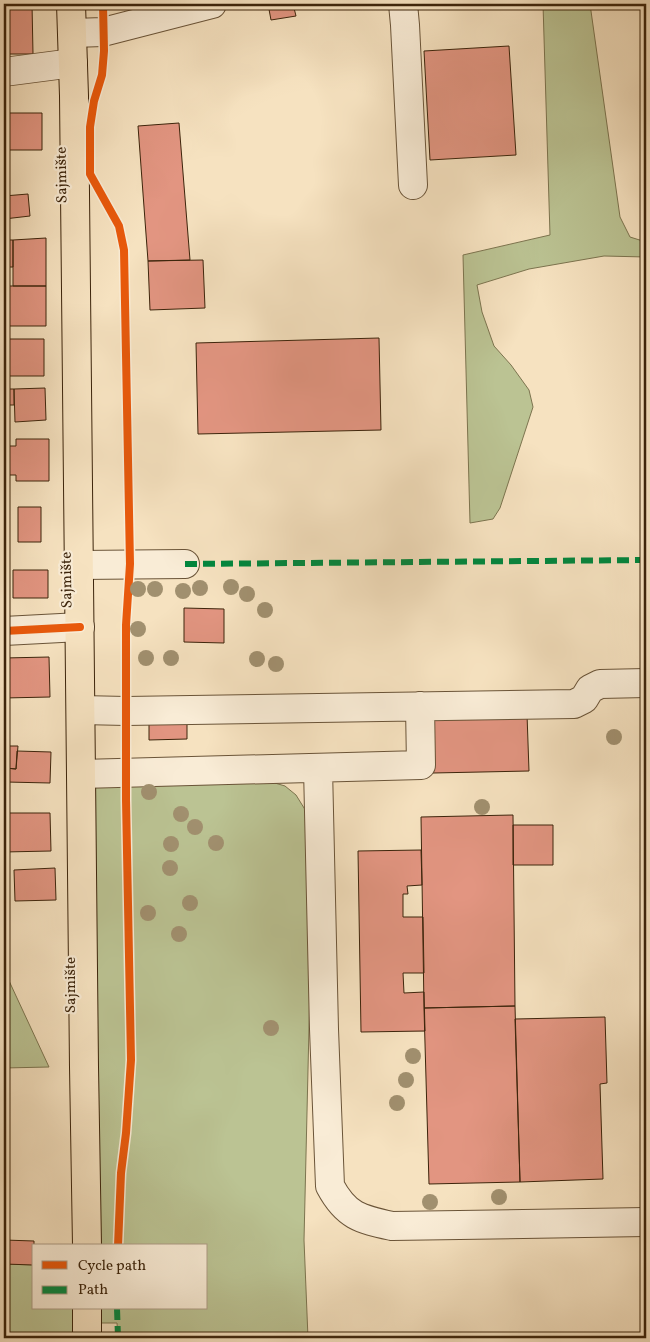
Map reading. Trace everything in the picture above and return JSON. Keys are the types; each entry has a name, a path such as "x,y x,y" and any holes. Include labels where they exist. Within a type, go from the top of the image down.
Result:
{"main road":[{"name":"Sajmište","path":"71,4 73,33 87,1244"},
{"path":"87,1310 87,1338"}],"street":[{"path":"73,33 104,32 212,4"},
{"path":"403,4 406,25 413,185"},
{"path":"4,72 73,63"},
{"path":"79,565 185,564"},
{"path":"4,631 80,627"},
{"path":"81,710 126,711 574,704 584,699 590,689 600,684 646,683"},
{"path":"82,774 421,765 420,706"},
{"path":"318,768 330,1186 338,1202 349,1211 370,1221 392,1226 646,1222"}],"green space":[{"path":"543,4 590,4 620,217 630,237 646,242 646,257 604,256 529,269 477,285 482,312 494,346 529,390 533,407 500,508 493,519 470,523 463,255 550,235"},
{"path":"268,781 285,786 296,795 309,816 312,900 304,1240 308,1338 118,1338 117,1323 87,1323 87,1338 4,1338 4,1264 32,1265 32,1310 208,1310 208,1244 87,1244 81,786"},
{"path":"4,970 49,1067 4,1068"}],"building":[{"path":"32,4 33,54 4,54 4,5"},
{"path":"268,4 293,4 296,16 271,20"},
{"path":"509,46 516,155 430,160 424,51"},
{"path":"4,113 42,113 42,150 4,150"},
{"path":"179,123 190,260 148,261 138,126"},
{"path":"28,194 30,216 4,219 4,196"},
{"path":"46,238 46,286 13,286 13,240"},
{"path":"4,240 13,240 13,267 4,267"},
{"path":"203,260 205,308 150,310 148,261"},
{"path":"4,286 46,286 46,326 5,326"},
{"path":"379,338 381,430 198,434 196,343"},
{"path":"4,339 44,339 44,376 4,376"},
{"path":"45,388 46,420 15,422 14,389"},
{"path":"4,389 14,389 14,405 4,405"},
{"path":"16,439 49,439 49,481 16,481 16,475 4,475 4,446 16,446"},
{"path":"18,507 41,507 41,542 18,542"},
{"path":"13,570 48,570 48,598 13,598"},
{"path":"184,608 224,609 224,643 184,642"},
{"path":"49,657 50,697 4,698 4,658"},
{"path":"527,714 529,771 433,773 431,716"},
{"path":"187,721 187,739 149,740 149,722"},
{"path":"4,746 18,746 16,769 4,768"},
{"path":"17,751 51,752 50,783 6,782 6,768 16,769"},
{"path":"4,813 50,813 51,851 4,852"},
{"path":"513,815 515,1006 424,1008 421,817"},
{"path":"513,825 553,825 553,865 513,865"},
{"path":"421,850 422,885 407,886 408,894 403,894 403,917 423,917 424,973 403,973 404,993 424,992 425,1031 361,1032 358,851"},
{"path":"55,868 56,900 15,901 14,870"},
{"path":"515,1006 520,1182 429,1184 424,1008"},
{"path":"605,1017 607,1083 600,1084 603,1179 520,1182 515,1019"},
{"path":"4,1240 34,1241 34,1244 32,1244 32,1265 4,1264"}],"marked path":[{"path":"185,564 646,560"},
{"path":"117,1310 118,1338"}],"cycle path":[{"path":"103,4 104,51 102,75 94,101 90,127 90,174 119,226 124,250 130,564 126,625 126,800 131,1060 121,1173 118,1244"},
{"path":"4,631 80,627"}]}
